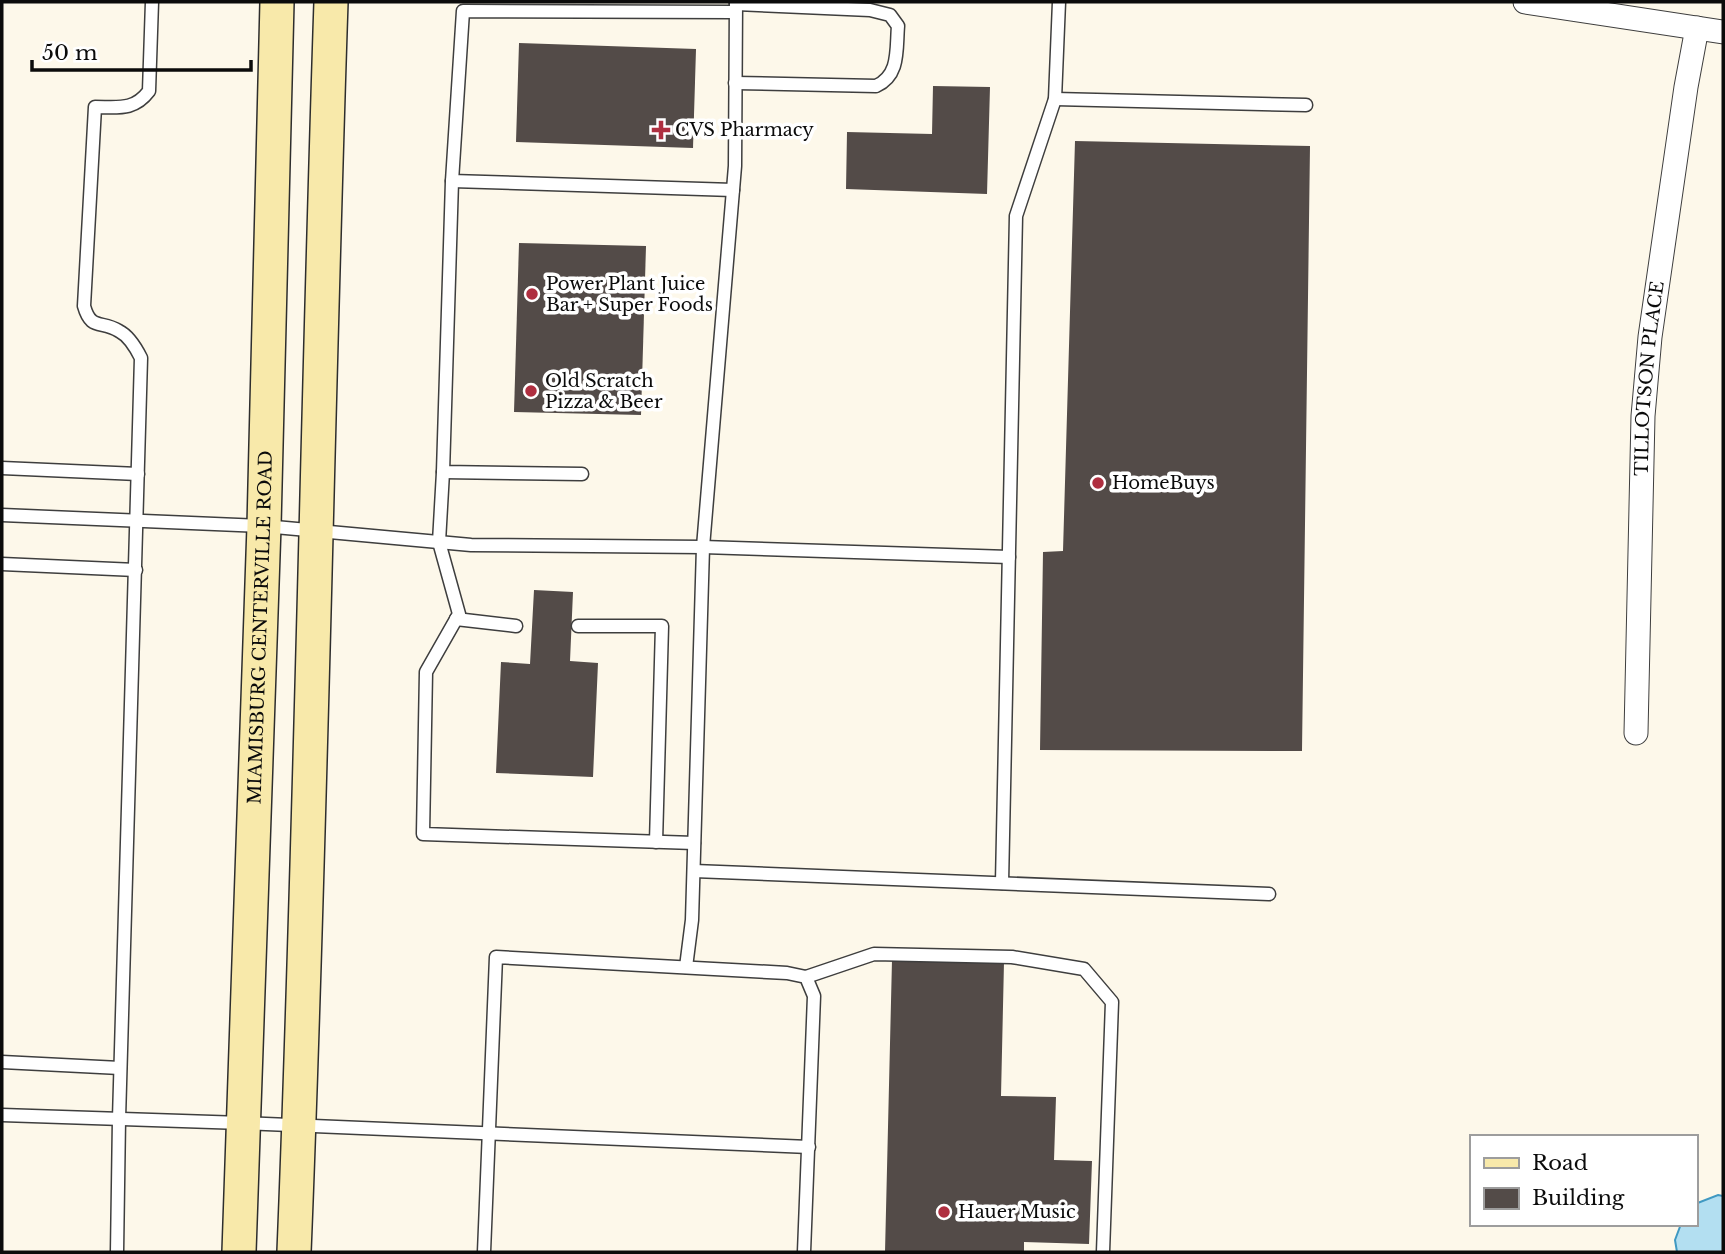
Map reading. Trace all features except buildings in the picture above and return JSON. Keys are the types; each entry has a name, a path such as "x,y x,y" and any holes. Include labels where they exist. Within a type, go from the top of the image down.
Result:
{"main road":[{"name":"MIAMISBURG CENTERVILLE ROAD","path":"239,1252 264,526 276,2"},
{"path":"294,1252 306,954 315,530 331,2"}],"street":[{"path":"1525,2 1723,32"},
{"name":"TILLOTSON PLACE","path":"1636,733 1643,416 1650,337 1697,28"}],"lane":[{"path":"117,1252 141,358 135,346 119,331 95,324 87,317 84,306 95,107 132,106 141,102 149,91 152,2"},
{"path":"1002,884 1016,216 1055,99 1059,2"},
{"path":"694,844 423,834 426,672 459,614 439,542 452,181 463,11 736,6 870,10 890,15 898,26 895,65 887,81 876,86 736,83"},
{"path":"686,967 694,871 703,547 733,190 736,6"},
{"path":"1055,99 1306,105"},
{"path":"452,181 733,190"},
{"path":"2,468 138,474"},
{"path":"443,472 582,474"},
{"path":"2,515 264,526 471,545 703,547 1009,557"},
{"path":"2,564 136,570"},
{"path":"456,619 516,626"},
{"path":"578,626 662,626 656,842"},
{"path":"694,871 1269,894"},
{"path":"484,1252 496,957 787,973 806,977 874,954 1012,957 1083,969 1112,1002 1103,1252"},
{"path":"804,1252 814,996 806,977"},
{"path":"2,1062 120,1068"},
{"path":"2,1115 809,1147"}],"water":[{"path":"1718,1195 1723,1196 1723,1252 1677,1252 1675,1240 1680,1226 1697,1226 1697,1203"}],"place":[{"name":"CVS Pharmacy","path":"661,130"},
{"name":"Power Plant Juice Bar + Super Foods","path":"532,294"},
{"name":"Old Scratch Pizza & Beer","path":"531,391"},
{"name":"HomeBuys","path":"1098,483"},
{"name":"Hauer Music","path":"944,1212"}]}
